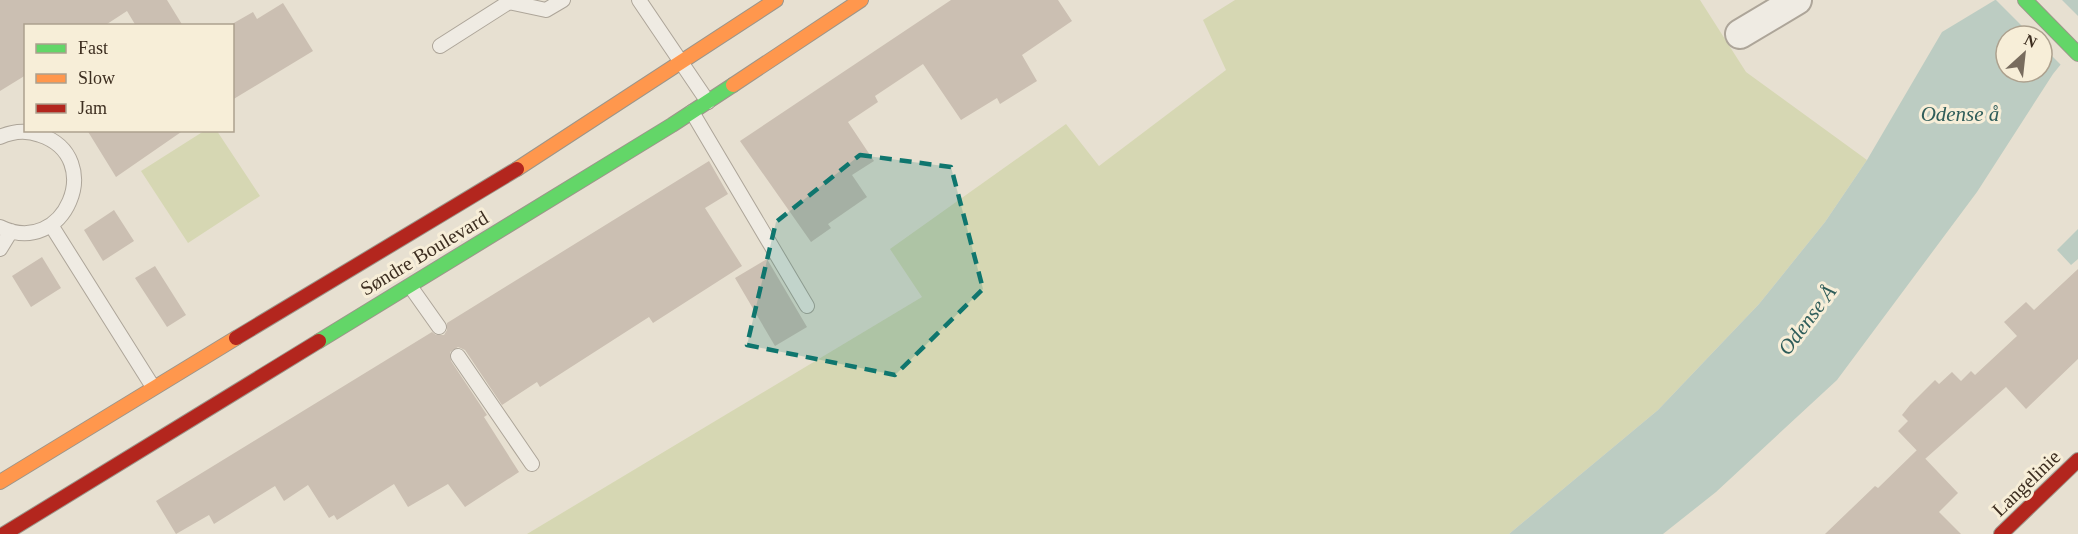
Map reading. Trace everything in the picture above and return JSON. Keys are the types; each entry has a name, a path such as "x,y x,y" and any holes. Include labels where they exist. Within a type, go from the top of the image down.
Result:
{"street":[{"name":"Søndre Boulevard","path":"0,482 153,387 488,189 776,0"},
{"name":"Søndre Boulevard","path":"4,534 692,112 861,0"},
{"path":"2025,0 2078,54"},
{"path":"1740,34 1793,1"},
{"name":"Langelinie","path":"2001,534 2078,460"}],"lane":[{"path":"440,46 509,2 546,10 563,0"},
{"path":"639,0 708,102"},
{"path":"692,112 807,306"},
{"path":"0,137 18,132 35,133 51,139 68,158 74,174 74,191 68,207 51,225 32,232 5,229 0,249"},
{"path":"51,225 153,387"},
{"path":"409,284 439,327"},
{"path":"458,356 532,464"}],"highlighted area":[{"path":"860,155 951,167 983,289 895,375 747,345 776,222"}],"green space":[{"path":"1235,0 1700,0 1746,72 1867,160 1825,222 1759,304 1658,410 1509,534 527,534 922,297 890,249 1066,124 1099,166 1226,70 1203,20"},
{"path":"202,132 218,132 260,196 188,243 141,171"}],"water":[{"name":"Odense å","path":"1995,0 2078,0 2078,43 2054,73 2054,24 1994,24 1994,84 2047,84 1977,192 1837,380 1716,492 1663,534 1509,534 1658,410 1759,304 1825,222 1867,160 1942,32"},
{"path":"2078,229 2078,259 2071,265 2057,250"}],"pier":[{"path":"1996,0 2062,0 2078,16 2078,47 2063,67 2054,58 2054,24 2020,24"}],"building":[{"path":"0,0 167,0 182,24 135,24 127,11 107,24 24,24 24,76 0,91"},
{"path":"951,0 1058,0 1072,21 1022,55 1037,81 1000,104 997,98 961,120 923,64 875,96 878,102 848,122 874,161 852,175 867,197 828,224 831,228 811,242 740,141"},
{"path":"283,3 313,51 234,99 234,24 232,24 253,12 257,19"},
{"path":"88,132 181,132 116,177"},
{"path":"709,161 728,194 705,208 742,266 653,323 649,317 540,387 537,382 502,405 465,350 458,347 450,352 451,361 487,415 484,417 519,472 465,507 448,484 408,507 394,484 337,520 334,515 329,518 308,485 284,501 275,486 214,524 209,515 176,534 156,501 432,332 436,335 444,335 447,323"},
{"path":"114,210 134,241 103,261 84,230"},
{"path":"42,257 61,288 31,307 12,276"},
{"path":"767,259 807,327 775,346 735,278"},
{"path":"155,266 186,315 167,327 135,278"},
{"path":"2078,269 2078,359 2026,409 2006,387 1925,459 1898,431 1908,421 1902,415 1910,405 1935,380 1939,384 1952,372 1961,381 1971,371 1975,375 2017,336 2004,322 2026,302 2034,310"},
{"path":"1917,450 1958,493 1939,512 1961,534 1825,534 1875,486 1878,488"}],"traffic: fast":[{"path":"2025,0 2078,54"},
{"path":"319,341 672,125 733,85"}],"traffic: slow":[{"path":"517,169 776,0"},
{"path":"733,85 861,0"},
{"path":"0,482 236,338"}],"traffic: jam":[{"path":"236,338 517,169"},
{"path":"4,534 319,341"},
{"path":"2001,534 2078,460"}],"water label":[{"name":"Odense Å","path":"1807,320"}]}
